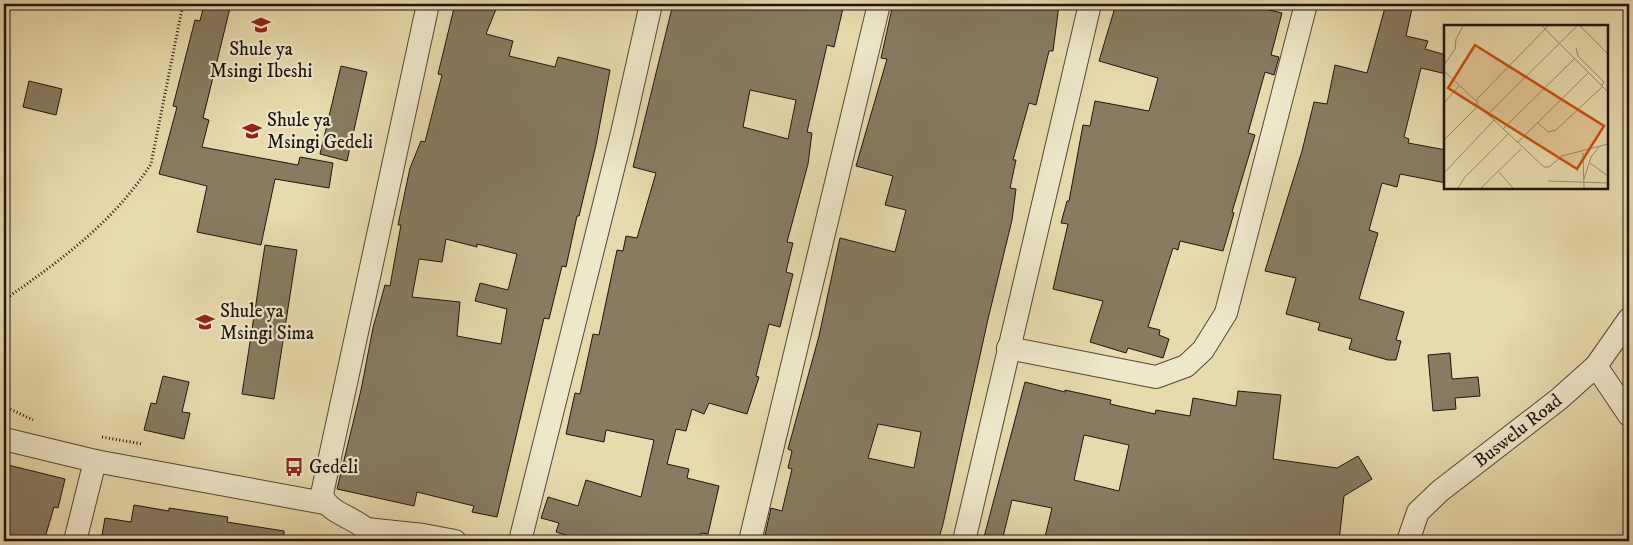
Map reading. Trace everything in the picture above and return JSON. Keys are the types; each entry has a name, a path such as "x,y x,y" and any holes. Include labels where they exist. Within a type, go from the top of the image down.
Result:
{"street":[{"path":"428,4 322,494 324,502 330,508 356,520 367,535 423,535 455,541"},
{"path":"520,541 622,133 652,4"},
{"path":"750,541 879,4"},
{"path":"964,541 1090,4"},
{"path":"1008,348 1156,377 1186,366 1204,350 1226,313 1306,4"},
{"name":"Buswelu Road","path":"1408,541 1418,512 1440,491 1559,399 1596,366 1629,319"},
{"path":"1596,366 1629,415"},
{"path":"4,439 95,461 324,502"},
{"path":"75,541 95,461"}],"path":[{"path":"4,300 88,239 138,185 151,164 183,4"}],"building":[{"path":"204,4 231,4 203,118 209,120 202,147 298,165 300,157 333,163 329,188 275,179 261,245 197,232 207,186 159,174 177,107 173,106 195,20 200,21"},
{"path":"455,4 498,4 486,34 513,41 509,56 555,67 558,57 610,70 596,145 579,216 577,216 566,267 562,266 549,319 544,318 497,517 472,512 474,506 417,492 414,506 337,489 361,390 373,328 385,285 390,286 401,225 398,225 410,168 421,141 425,142 442,75 438,74","holes":["446,239 477,247 477,244 517,254 508,290 480,283 475,301 507,309 501,344 457,336 460,302 412,297 419,259 442,262"]},
{"path":"673,4 722,4 738,7 739,4 844,4 834,47 827,45 807,132 812,133 808,164 787,242 793,243 786,272 793,274 780,327 769,324 756,376 759,377 747,414 709,403 704,414 692,409 686,431 676,429 667,464 689,469 687,478 719,486 708,534 701,533 699,541 585,541 556,532 559,523 541,518 548,497 578,506 586,480 641,497 654,440 606,430 604,442 566,434 575,393 580,394 593,334 599,335 617,250 623,251 626,236 637,238 656,173 633,167","holes":["750,90 796,100 788,139 743,127"]},
{"path":"893,4 1059,5 1053,51 1049,51 1036,105 1029,103 1013,160 1016,160 1010,188 1016,189 1012,220 938,541 793,541 765,535 771,508 782,511 792,469 788,468 792,451 788,449 819,336 840,238 895,252 906,210 885,205 893,176 856,166 887,59 881,58","holes":["878,424 921,432 914,468 868,458"]},
{"path":"1116,4 1245,4 1282,13 1271,55 1279,57 1274,75 1265,72 1248,133 1255,135 1232,212 1234,213 1223,251 1180,241 1178,250 1173,248 1148,327 1160,330 1159,335 1169,339 1163,358 1128,348 1126,353 1090,342 1103,301 1053,289 1068,224 1061,223 1067,201 1069,201 1083,125 1090,126 1095,101 1149,111 1158,78 1099,61"},
{"path":"1386,4 1413,4 1406,36 1428,41 1425,49 1444,54 1444,74 1421,68 1404,137 1409,139 1408,143 1444,150 1444,183 1400,174 1397,187 1382,183 1369,230 1378,233 1359,299 1404,312 1396,340 1401,341 1396,360 1388,360 1349,349 1352,339 1318,330 1320,323 1286,314 1296,278 1265,271 1302,151 1314,102 1327,104 1335,65 1367,73"},
{"path":"341,66 367,72 347,161 320,154"},
{"path":"29,81 62,89 56,115 23,107"},
{"path":"265,245 297,250 274,399 242,394"},
{"path":"1450,353 1452,379 1478,377 1480,396 1455,398 1456,409 1433,411 1428,355"},
{"path":"163,376 189,382 182,412 190,413 184,439 144,430 151,403 156,404"},
{"path":"1025,382 1065,392 1065,390 1111,400 1110,404 1155,414 1156,410 1190,416 1193,398 1236,406 1238,391 1281,395 1273,459 1337,468 1358,456 1372,479 1344,496 1339,541 1044,541 1052,508 1012,500 1002,541 983,541","holes":["1084,435 1129,445 1119,491 1074,480"]},
{"path":"4,464 65,479 58,508 54,507 44,541 4,541"},
{"path":"134,505 169,511 169,508 228,517 227,522 284,531 284,541 101,541 105,518 131,522"}],"place":[{"name":"Shule ya Msingi Ibeshi","path":"261,25"},
{"name":"Shule ya Msingi Gedeli","path":"252,131"},
{"name":"Shule ya Msingi Sima","path":"205,322"},
{"name":"Gedeli","path":"294,467"}]}
